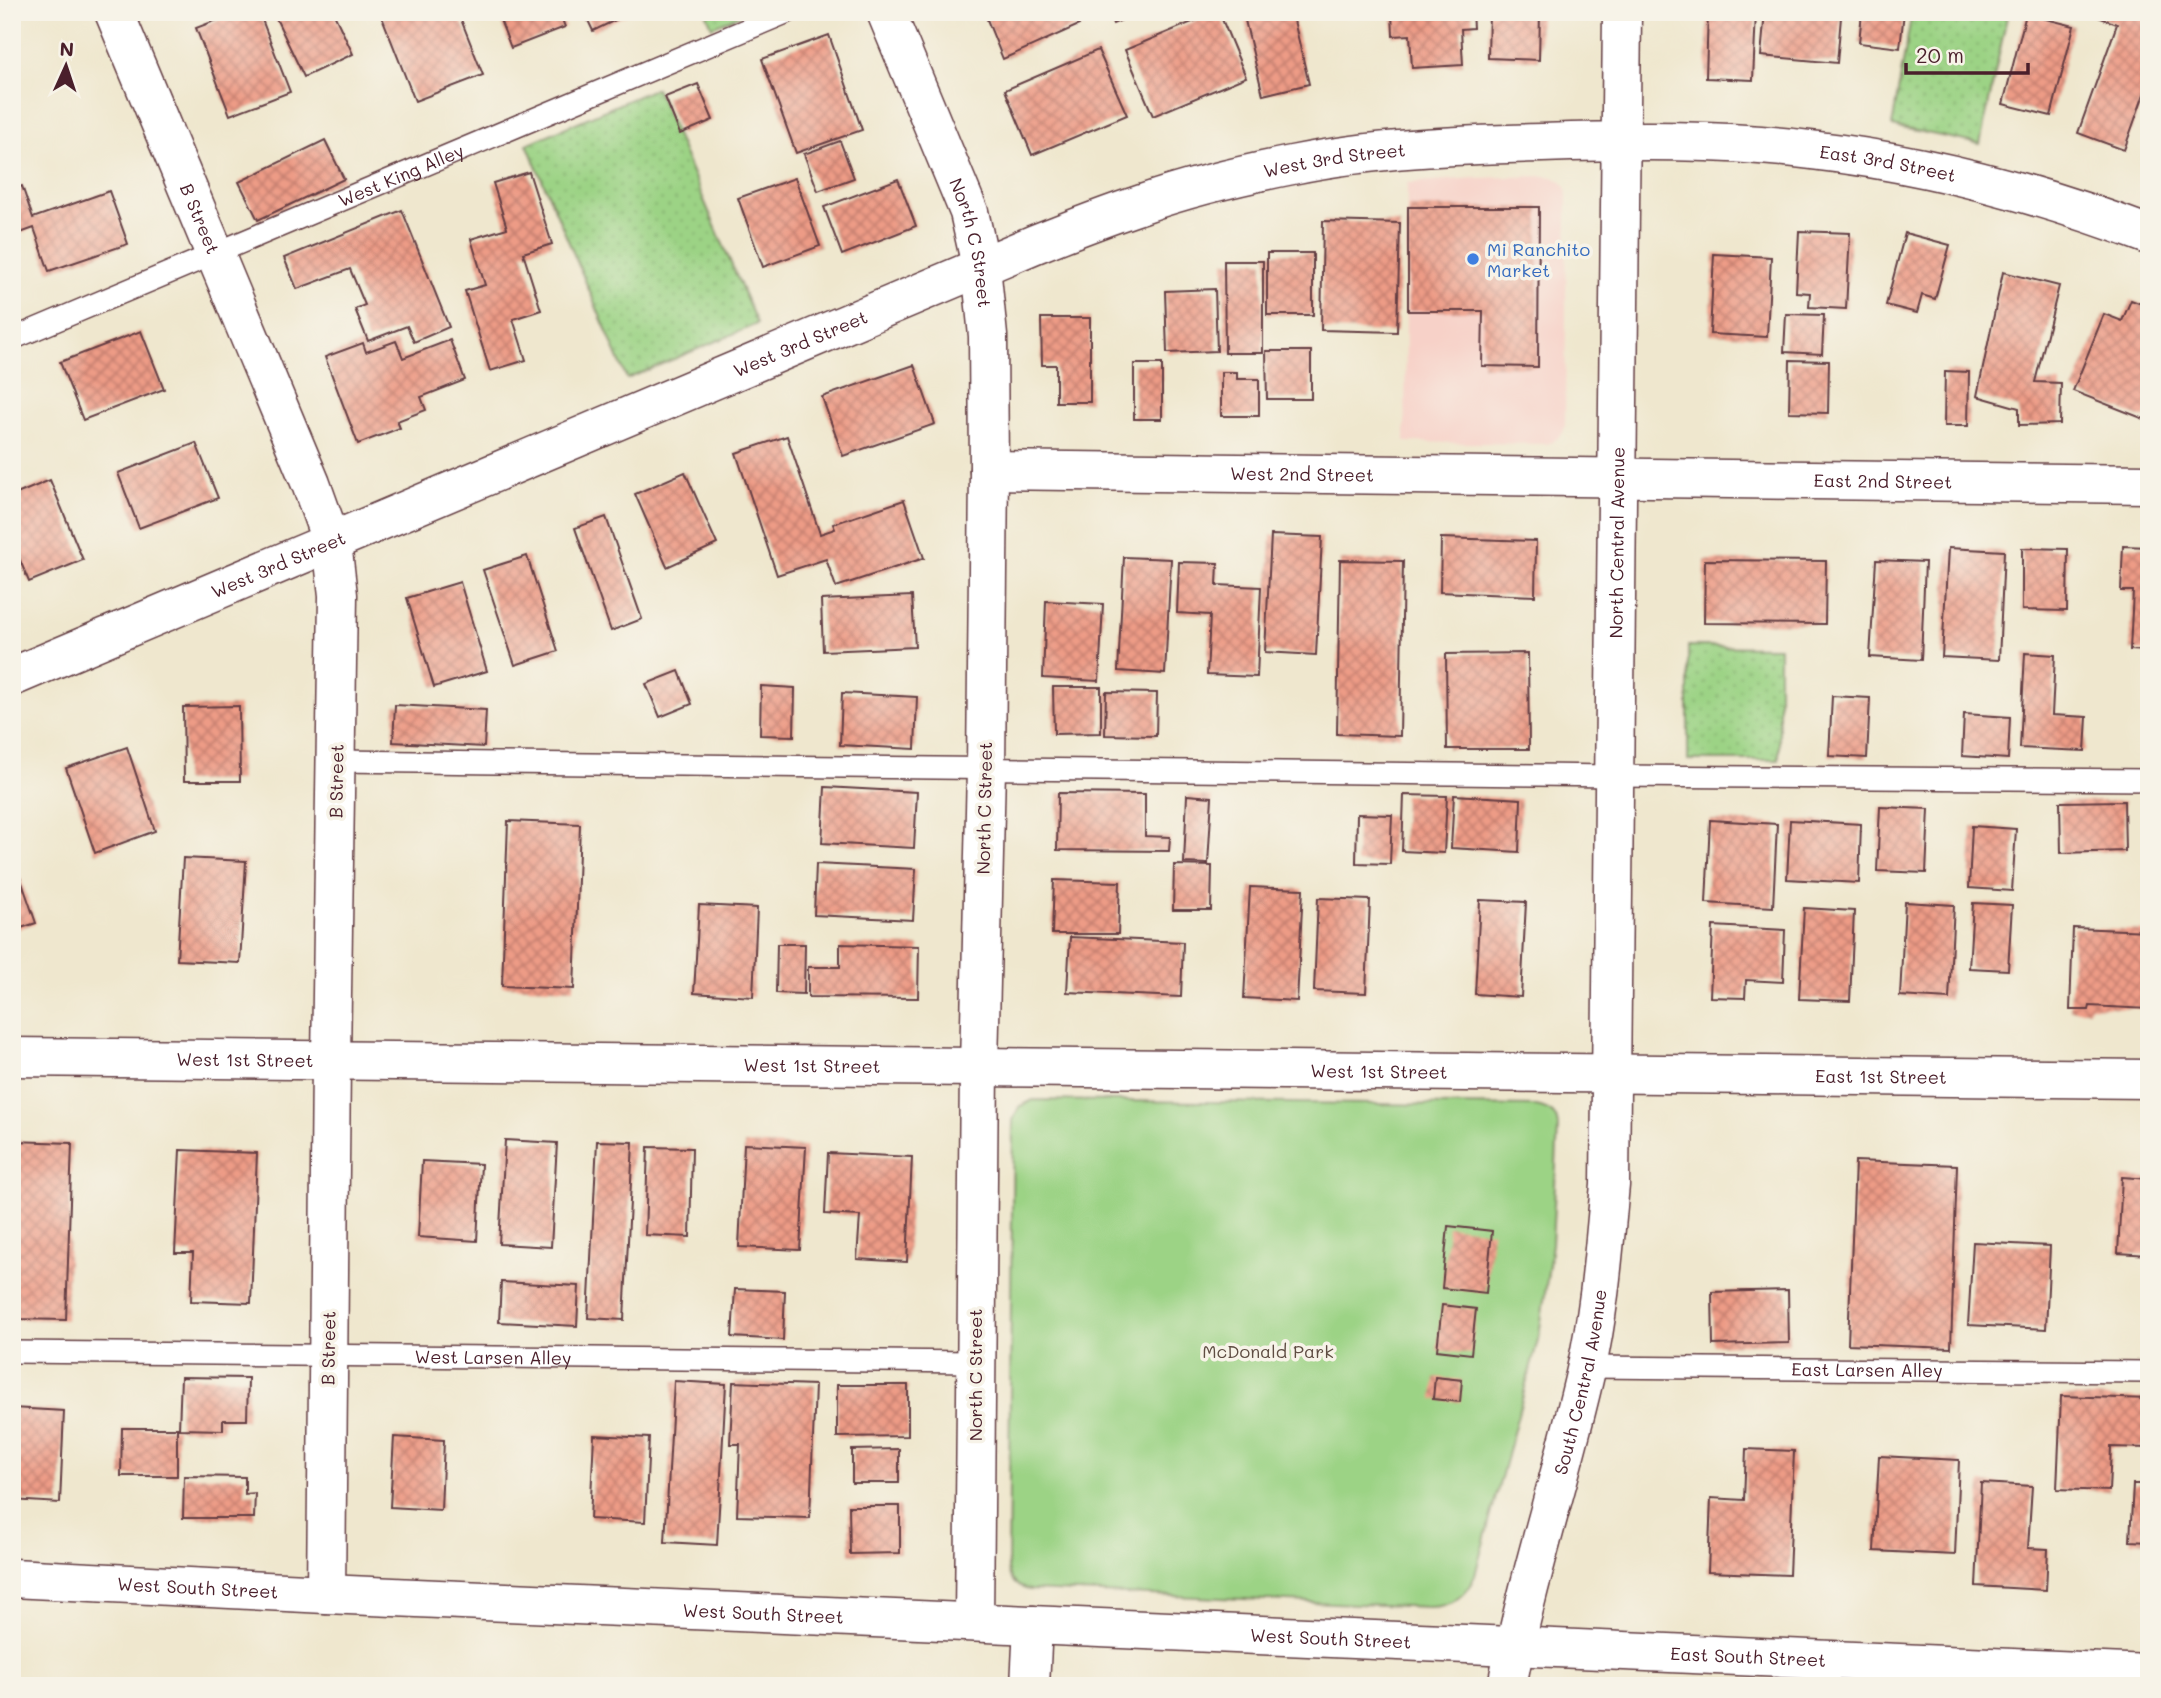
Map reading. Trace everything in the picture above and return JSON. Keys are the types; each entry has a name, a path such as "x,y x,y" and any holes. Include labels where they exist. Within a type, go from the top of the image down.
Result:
{"street":[{"name":"B Street","path":"114,12 311,484 332,543 338,595 326,1594"},
{"name":"North C Street","path":"887,12 969,212 981,266 988,337 986,769 979,1066 974,1622"},
{"name":"North Central Avenue","path":"1612,1073 1622,12"},
{"name":"West 3rd Street","path":"12,677 981,266 1142,204 1209,184 1294,164 1366,153 1437,147 1620,141"},
{"name":"East 3rd Street","path":"1620,141 1748,144 1812,150 1874,160 2003,187 2149,235"},
{"name":"West 2nd Street","path":"989,470 1617,479"},
{"name":"East 2nd Street","path":"1617,479 2149,484"},
{"name":"West 1st Street","path":"12,1057 1612,1073"},
{"name":"East 1st Street","path":"1612,1073 2149,1079"},
{"name":"South Central Avenue","path":"1507,1686 1515,1645 1587,1367 1601,1286 1610,1185 1612,1073"},
{"name":"West South Street","path":"12,1578 1515,1645"},
{"path":"1030,1686 1032,1625"},
{"name":"East South Street","path":"1515,1645 2149,1674"}],"lane":[{"name":"West King Alley","path":"12,339 788,12"},
{"path":"337,761 2149,780"},
{"name":"West Larsen Alley","path":"12,1352 975,1362"},
{"name":"East Larsen Alley","path":"1587,1367 2149,1372"}],"shaded area":[{"path":"1545,176 1561,182 1566,187 1567,196 1563,433 1547,444 1405,442 1407,183"}],"green space":[{"path":"706,12 748,12 712,27"},
{"path":"1912,12 2008,12 1980,144 1892,126"},
{"path":"656,88 757,324 627,379 527,144"},
{"path":"1688,646 1779,647 1779,760 1688,760"},
{"name":"McDonald Park","path":"1033,1100 1536,1106 1549,1110 1554,1115 1558,1127 1552,1244 1539,1336 1475,1575 1463,1594 1444,1605 1429,1607 1030,1590 1015,1583 1008,1569 1013,1120 1019,1107"}],"building":[{"path":"238,12 259,12 290,92 230,115 196,28"},
{"path":"273,12 333,12 353,54 304,77"},
{"path":"380,12 458,12 483,75 415,101"},
{"path":"497,12 559,12 565,27 511,48"},
{"path":"584,12 632,12 593,31"},
{"path":"984,12 1074,12 1079,25 1003,59"},
{"path":"1108,12 1140,12 1113,24"},
{"path":"1219,12 1246,77 1153,116 1125,50"},
{"path":"1243,12 1292,12 1309,84 1263,95"},
{"path":"1392,12 1472,12 1473,28 1461,29 1463,65 1412,68 1410,35 1393,36"},
{"path":"1489,12 1540,12 1539,60 1488,58"},
{"path":"1708,12 1756,12 1753,80 1706,78"},
{"path":"1765,12 1823,12 1822,15 1841,17 1837,63 1761,56"},
{"path":"1862,12 1904,12 1900,48 1859,43"},
{"path":"2100,12 2149,12 2149,80 2124,150 2078,133 2117,24 2098,17"},
{"path":"2026,14 2074,26 2051,116 2003,104"},
{"path":"829,35 862,130 796,153 762,59"},
{"path":"1098,50 1127,115 1032,155 1005,90"},
{"path":"698,84 713,120 680,134 665,97"},
{"path":"325,140 344,179 258,220 239,182"},
{"path":"840,141 854,178 818,191 804,154"},
{"path":"529,172 552,244 523,253 541,310 513,319 526,360 490,371 465,291 485,285 471,239 507,228 493,183"},
{"path":"795,178 820,246 763,267 738,198"},
{"path":"898,179 916,226 842,255 824,207"},
{"path":"22,186 33,218 109,191 128,244 49,271 34,228 12,236 12,190"},
{"name":"Mi Ranchito Market","path":"1408,207 1539,207 1538,367 1482,366 1483,311 1408,311"},
{"path":"402,210 449,327 414,342 407,326 368,341 355,309 365,305 350,269 297,289 284,258"},
{"path":"1323,221 1400,223 1397,332 1321,330"},
{"path":"1799,231 1850,233 1846,309 1809,307 1810,293 1796,292"},
{"path":"1905,233 1950,245 1935,299 1922,295 1917,313 1886,305"},
{"path":"1267,253 1313,253 1313,315 1267,315"},
{"path":"1714,254 1771,257 1767,337 1710,334"},
{"path":"1224,261 1263,261 1263,353 1225,353"},
{"path":"2003,272 2059,286 2035,382 2061,383 2060,424 2019,425 2019,408 1977,396"},
{"path":"1215,289 1217,351 1167,353 1165,291"},
{"path":"2131,300 2149,307 2149,408 2144,419 2073,391 2104,314 2122,321"},
{"path":"1786,314 1824,315 1822,354 1784,352"},
{"path":"1041,318 1090,318 1090,402 1056,402 1056,365 1042,365"},
{"path":"141,331 164,389 83,420 60,362"},
{"path":"450,340 465,380 421,397 426,410 397,421 400,428 358,444 325,357 363,343 366,352 396,341 403,358"},
{"path":"1266,351 1311,351 1311,399 1267,399"},
{"path":"1790,360 1829,361 1828,413 1789,412"},
{"path":"1134,364 1162,364 1162,419 1134,419"},
{"path":"914,365 935,424 843,456 822,397"},
{"path":"1945,371 1969,372 1968,426 1944,426"},
{"path":"1221,372 1237,372 1237,379 1259,379 1259,416 1221,416"},
{"path":"787,436 820,534 835,529 833,524 904,500 924,558 836,587 826,559 777,575 736,453"},
{"path":"196,443 218,498 139,528 118,473"},
{"path":"685,472 717,544 667,567 635,494"},
{"path":"50,480 83,560 29,582 12,541 12,496"},
{"path":"606,517 642,619 611,631 575,528"},
{"path":"1271,535 1322,537 1316,655 1265,652"},
{"path":"1441,538 1536,541 1535,596 1440,592"},
{"path":"2123,546 2149,547 2149,651 2130,650 2133,591 2121,591"},
{"path":"1948,548 2004,551 1999,660 1942,657"},
{"path":"2022,548 2068,549 2067,611 2022,610"},
{"path":"527,556 558,651 515,665 483,570"},
{"path":"1124,557 1171,559 1165,674 1118,671"},
{"path":"1340,560 1403,561 1400,736 1337,734"},
{"path":"1705,560 1826,561 1825,624 1704,623"},
{"path":"1876,560 1925,562 1921,660 1870,657"},
{"path":"1179,562 1218,563 1217,585 1261,587 1257,677 1207,675 1210,615 1177,613"},
{"path":"460,582 487,671 434,687 407,598"},
{"path":"912,596 915,647 823,651 821,600"},
{"path":"1046,601 1103,604 1099,681 1043,678"},
{"path":"1528,653 1529,749 1447,749 1446,654"},
{"path":"2025,653 2055,655 2052,715 2087,717 2085,751 2020,748"},
{"path":"679,671 692,704 660,717 646,684"},
{"path":"761,686 795,688 794,736 760,735"},
{"path":"1053,687 1101,687 1101,733 1054,734"},
{"path":"1106,692 1157,693 1156,736 1105,735"},
{"path":"842,693 917,697 915,749 840,745"},
{"path":"1832,696 1870,698 1867,758 1829,756"},
{"path":"395,705 486,710 484,747 393,742"},
{"path":"239,706 240,781 184,781 183,707"},
{"path":"1964,714 2010,717 2008,759 1962,756"},
{"path":"127,747 155,831 95,853 66,768"},
{"path":"825,787 917,792 914,848 822,843"},
{"path":"1058,793 1145,794 1145,836 1170,837 1169,851 1057,850"},
{"path":"1187,795 1212,797 1208,864 1184,863"},
{"path":"1404,795 1447,796 1444,853 1402,851"},
{"path":"1454,795 1521,799 1519,852 1451,848"},
{"path":"2124,801 2125,851 2061,853 2060,802"},
{"path":"1880,807 1929,809 1926,873 1877,871"},
{"path":"1357,814 1392,815 1390,864 1356,863"},
{"path":"1710,820 1777,824 1773,907 1706,903"},
{"path":"1790,820 1861,824 1859,883 1787,879"},
{"path":"508,821 580,824 574,989 502,986"},
{"path":"1972,826 2016,829 2012,891 1969,888"},
{"path":"12,854 36,923 12,931"},
{"path":"183,858 246,861 240,963 177,960"},
{"path":"816,864 916,869 913,920 814,915"},
{"path":"1174,865 1212,866 1211,910 1173,910"},
{"path":"1054,880 1120,882 1118,934 1052,934"},
{"path":"1250,887 1303,889 1297,1001 1244,998"},
{"path":"1318,898 1370,900 1366,993 1314,991"},
{"path":"1480,900 1526,902 1521,997 1475,994"},
{"path":"1905,902 1954,905 1949,999 1900,996"},
{"path":"1973,903 2012,905 2008,970 1969,968"},
{"path":"699,905 757,908 753,997 694,993"},
{"path":"1804,908 1854,911 1850,1001 1799,999"},
{"path":"1713,926 1785,930 1783,982 1746,980 1745,998 1710,997"},
{"path":"2073,928 2149,931 2149,1009 2090,1006 2089,1010 2070,1010"},
{"path":"1070,937 1183,942 1181,997 1067,992"},
{"path":"777,944 805,944 804,994 776,993"},
{"path":"840,944 919,946 918,998 808,997 808,967 840,967"},
{"path":"505,1140 557,1143 551,1247 499,1244"},
{"path":"12,1141 72,1143 66,1320 12,1319"},
{"path":"597,1141 633,1142 624,1320 588,1318"},
{"path":"744,1144 806,1147 800,1250 739,1247"},
{"path":"648,1147 692,1148 690,1237 645,1235"},
{"path":"180,1150 257,1153 251,1303 191,1301 193,1253 175,1253"},
{"path":"828,1153 912,1157 907,1262 857,1259 860,1216 825,1214"},
{"path":"422,1161 481,1164 477,1241 418,1237"},
{"path":"1855,1161 1957,1165 1951,1348 1848,1344"},
{"path":"2122,1177 2149,1179 2149,1255 2118,1253"},
{"path":"1448,1226 1492,1231 1486,1293 1442,1288"},
{"path":"1973,1242 2050,1246 2046,1329 1968,1325"},
{"path":"501,1282 579,1286 577,1326 499,1322"},
{"path":"735,1289 785,1291 783,1340 732,1337"},
{"path":"1788,1290 1789,1343 1713,1345 1712,1292"},
{"path":"1442,1305 1476,1309 1471,1354 1437,1350"},
{"path":"181,1377 248,1378 247,1420 223,1420 223,1430 179,1429"},
{"path":"1435,1377 1462,1380 1460,1402 1433,1399"},
{"path":"674,1381 726,1384 717,1545 665,1542"},
{"path":"733,1382 815,1385 810,1518 737,1516 740,1444 730,1444"},
{"path":"837,1385 908,1385 908,1436 837,1437"},
{"path":"2061,1396 2149,1399 2149,1448 2111,1447 2109,1491 2057,1489"},
{"path":"12,1408 64,1411 60,1503 12,1500"},
{"path":"122,1428 177,1428 177,1476 121,1476"},
{"path":"594,1435 649,1438 645,1522 590,1519"},
{"path":"394,1437 444,1440 441,1510 390,1507"},
{"path":"899,1449 899,1483 852,1483 852,1450"},
{"path":"1746,1449 1794,1451 1789,1575 1708,1572 1711,1498 1744,1500"},
{"path":"1879,1456 1959,1460 1955,1555 1874,1551"},
{"path":"184,1476 245,1477 245,1494 255,1493 254,1518 183,1518"},
{"path":"1981,1483 2032,1486 2028,1548 2048,1549 2046,1590 1976,1586"},
{"path":"2133,1484 2149,1484 2149,1542 2130,1541"},
{"path":"849,1506 900,1506 900,1553 850,1554"}],"place":[{"name":"Mi Ranchito Market","path":"1473,259"}]}
